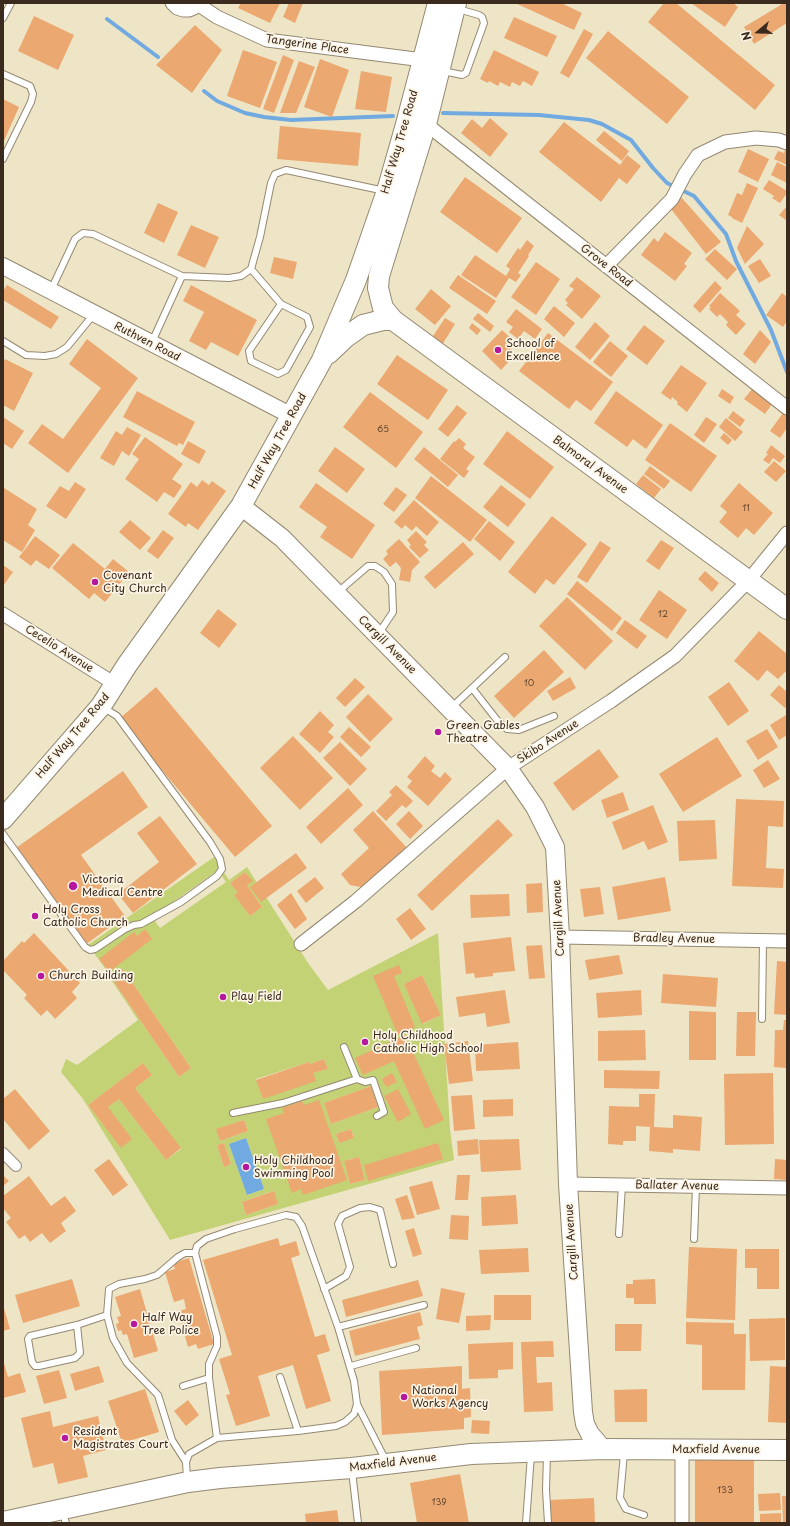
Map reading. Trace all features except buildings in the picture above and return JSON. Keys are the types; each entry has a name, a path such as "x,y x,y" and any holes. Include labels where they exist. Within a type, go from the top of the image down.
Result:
{"main road":[{"name":"Half Way Tree Road","path":"3,819 101,706 140,646 241,506 292,416 322,360 356,280 387,191 406,128 431,65 450,5"},
{"name":"Half Way Tree Road","path":"393,320 384,308 380,299 378,288 379,276 426,124 431,65"},
{"path":"322,360 346,337 363,325 383,320 393,320"},
{"name":"Balmoral Avenue","path":"393,320 787,609"},
{"name":"Cargill Avenue","path":"241,506 282,538 508,768 535,807 555,847 560,937 568,1184 585,1424 590,1434 603,1449"},
{"name":"Maxfield Avenue","path":"3,1522 64,1516 188,1482 220,1478 352,1468 471,1454 603,1449 787,1450"}],"street":[{"name":"Tangerine Place","path":"172,3 177,8 183,10 194,8 200,4 217,17 267,40 431,65"},
{"name":"Grove Road","path":"426,124 787,408"},
{"path":"606,266 667,205 674,196 698,155 725,142 756,138 779,140 787,143"},
{"name":"Ruthven Road","path":"3,266 292,416"},
{"name":"Skibo Avenue","path":"301,944 356,901 508,768 611,701 676,656 748,581 787,533"},
{"name":"Cecelio Avenue","path":"3,614 114,684"},
{"name":"Bradley Avenue","path":"560,937 787,941"},
{"path":"3,1153 16,1166"},
{"name":"Ballater Avenue","path":"568,1184 787,1188"},
{"path":"682,1459 682,1523"}],"lane":[{"path":"3,18 11,3"},
{"path":"431,65 462,75 466,73 484,23 479,14 450,5"},
{"path":"3,74 30,86 33,94 31,102 3,159"},
{"path":"50,291 75,239 83,233 93,234 182,276 229,278 241,276 251,269 260,237 271,183 275,174 286,170 387,191"},
{"path":"251,269 281,304 307,317 310,327 286,370 278,374 251,361 249,351 281,304"},
{"path":"151,344 182,276"},
{"path":"3,341 26,355 45,356 56,354 67,347 94,314"},
{"path":"336,594 368,566 375,566 384,572 392,584 393,612 377,636"},
{"path":"450,709 505,657"},
{"path":"472,688 497,720 507,729 519,730 554,716"},
{"path":"3,834 85,947 90,950 95,949 125,929 141,924 181,902 217,876 222,869 220,859 210,842 117,716 101,706"},
{"path":"762,1020 763,940"},
{"path":"344,1047 357,1079"},
{"path":"233,1113 283,1103 357,1079 365,1082 373,1080 384,1112 377,1116"},
{"path":"619,1234 622,1185"},
{"path":"694,1239 696,1186"},
{"path":"324,1289 346,1276 350,1267 338,1224 342,1216 360,1208 370,1207 380,1210 393,1264"},
{"path":"217,1438 209,1378 209,1364 217,1346 217,1337 194,1253 197,1246 206,1239 274,1218 286,1215 296,1216 302,1226 351,1366 357,1404 387,1463"},
{"path":"186,1462 172,1440 158,1395 127,1363 114,1338 107,1315 109,1289 119,1284 145,1279 157,1274 178,1257 185,1254 194,1253"},
{"path":"338,1327 424,1304"},
{"path":"77,1325 80,1353 75,1358 35,1366 32,1362 28,1339 30,1336 77,1325 107,1315"},
{"path":"351,1366 416,1348"},
{"path":"280,1377 298,1431"},
{"path":"183,1386 209,1378"},
{"path":"188,1482 186,1462 189,1454 217,1438 336,1426 354,1414 357,1404"},
{"path":"624,1449 620,1498 626,1509 644,1515"},
{"path":"526,1523 540,1451"},
{"path":"540,1451 548,1523"},
{"path":"352,1468 358,1523"}],"green space":[{"name":"Holy Childhood Catholic High School","path":"214,857 229,880 247,867 308,963 328,990 438,933 450,1129 454,1160 170,1240 83,1099 61,1072 66,1059 77,1065 138,1020 112,981 113,979 88,945","holes":["218,870 226,882 160,928 152,917","245,872 252,881 247,885 262,907 250,916 235,896 238,893 230,883","123,969 191,1068 179,1077 114,982 119,978 116,974","422,975 441,1015 423,1024 404,984","324,1059 328,1069 313,1073 263,1098 256,1079 309,1062 310,1064","143,1063 152,1075 135,1088 181,1149 166,1160 119,1099 108,1107 121,1147 88,1105","371,1086 378,1107 331,1124 324,1103","244,1120 248,1131 220,1141 217,1129","351,1129 354,1137 339,1143 336,1134","246,1138 264,1189 247,1195 229,1144","224,1143 231,1164 224,1167 217,1145","359,1157 365,1180 350,1184 344,1161","273,1191 278,1204 246,1215 242,1202"]}],"water":[{"name":"Holy Childhood Swimming Pool","path":"246,1138 264,1189 247,1195 229,1144"}],"waterway":[{"path":"107,19 158,57"},
{"path":"204,91 217,101 245,113 264,117 291,120 393,116"},
{"path":"443,113 539,115 589,120 602,124 631,140 667,183 694,196 726,234 736,261 771,330 787,372"}],"place":[{"name":"School of Excellence","path":"498,350"},
{"name":"Covenant City Church","path":"95,582"},
{"name":"Green Gables Theatre","path":"438,732"},
{"name":"Victoria Medical Centre","path":"73,886"},
{"name":"Holy Cross Catholic Church","path":"35,916"},
{"name":"Church Building","path":"41,976"},
{"name":"Play Field","path":"223,997"},
{"name":"Holy Childhood Catholic High School","path":"365,1042"},
{"name":"Holy Childhood Swimming Pool","path":"246,1167"},
{"name":"Half Way Tree Police","path":"134,1324"},
{"name":"National Works Agency","path":"404,1397"},
{"name":"Resident Magistrates Court","path":"65,1438"}]}
